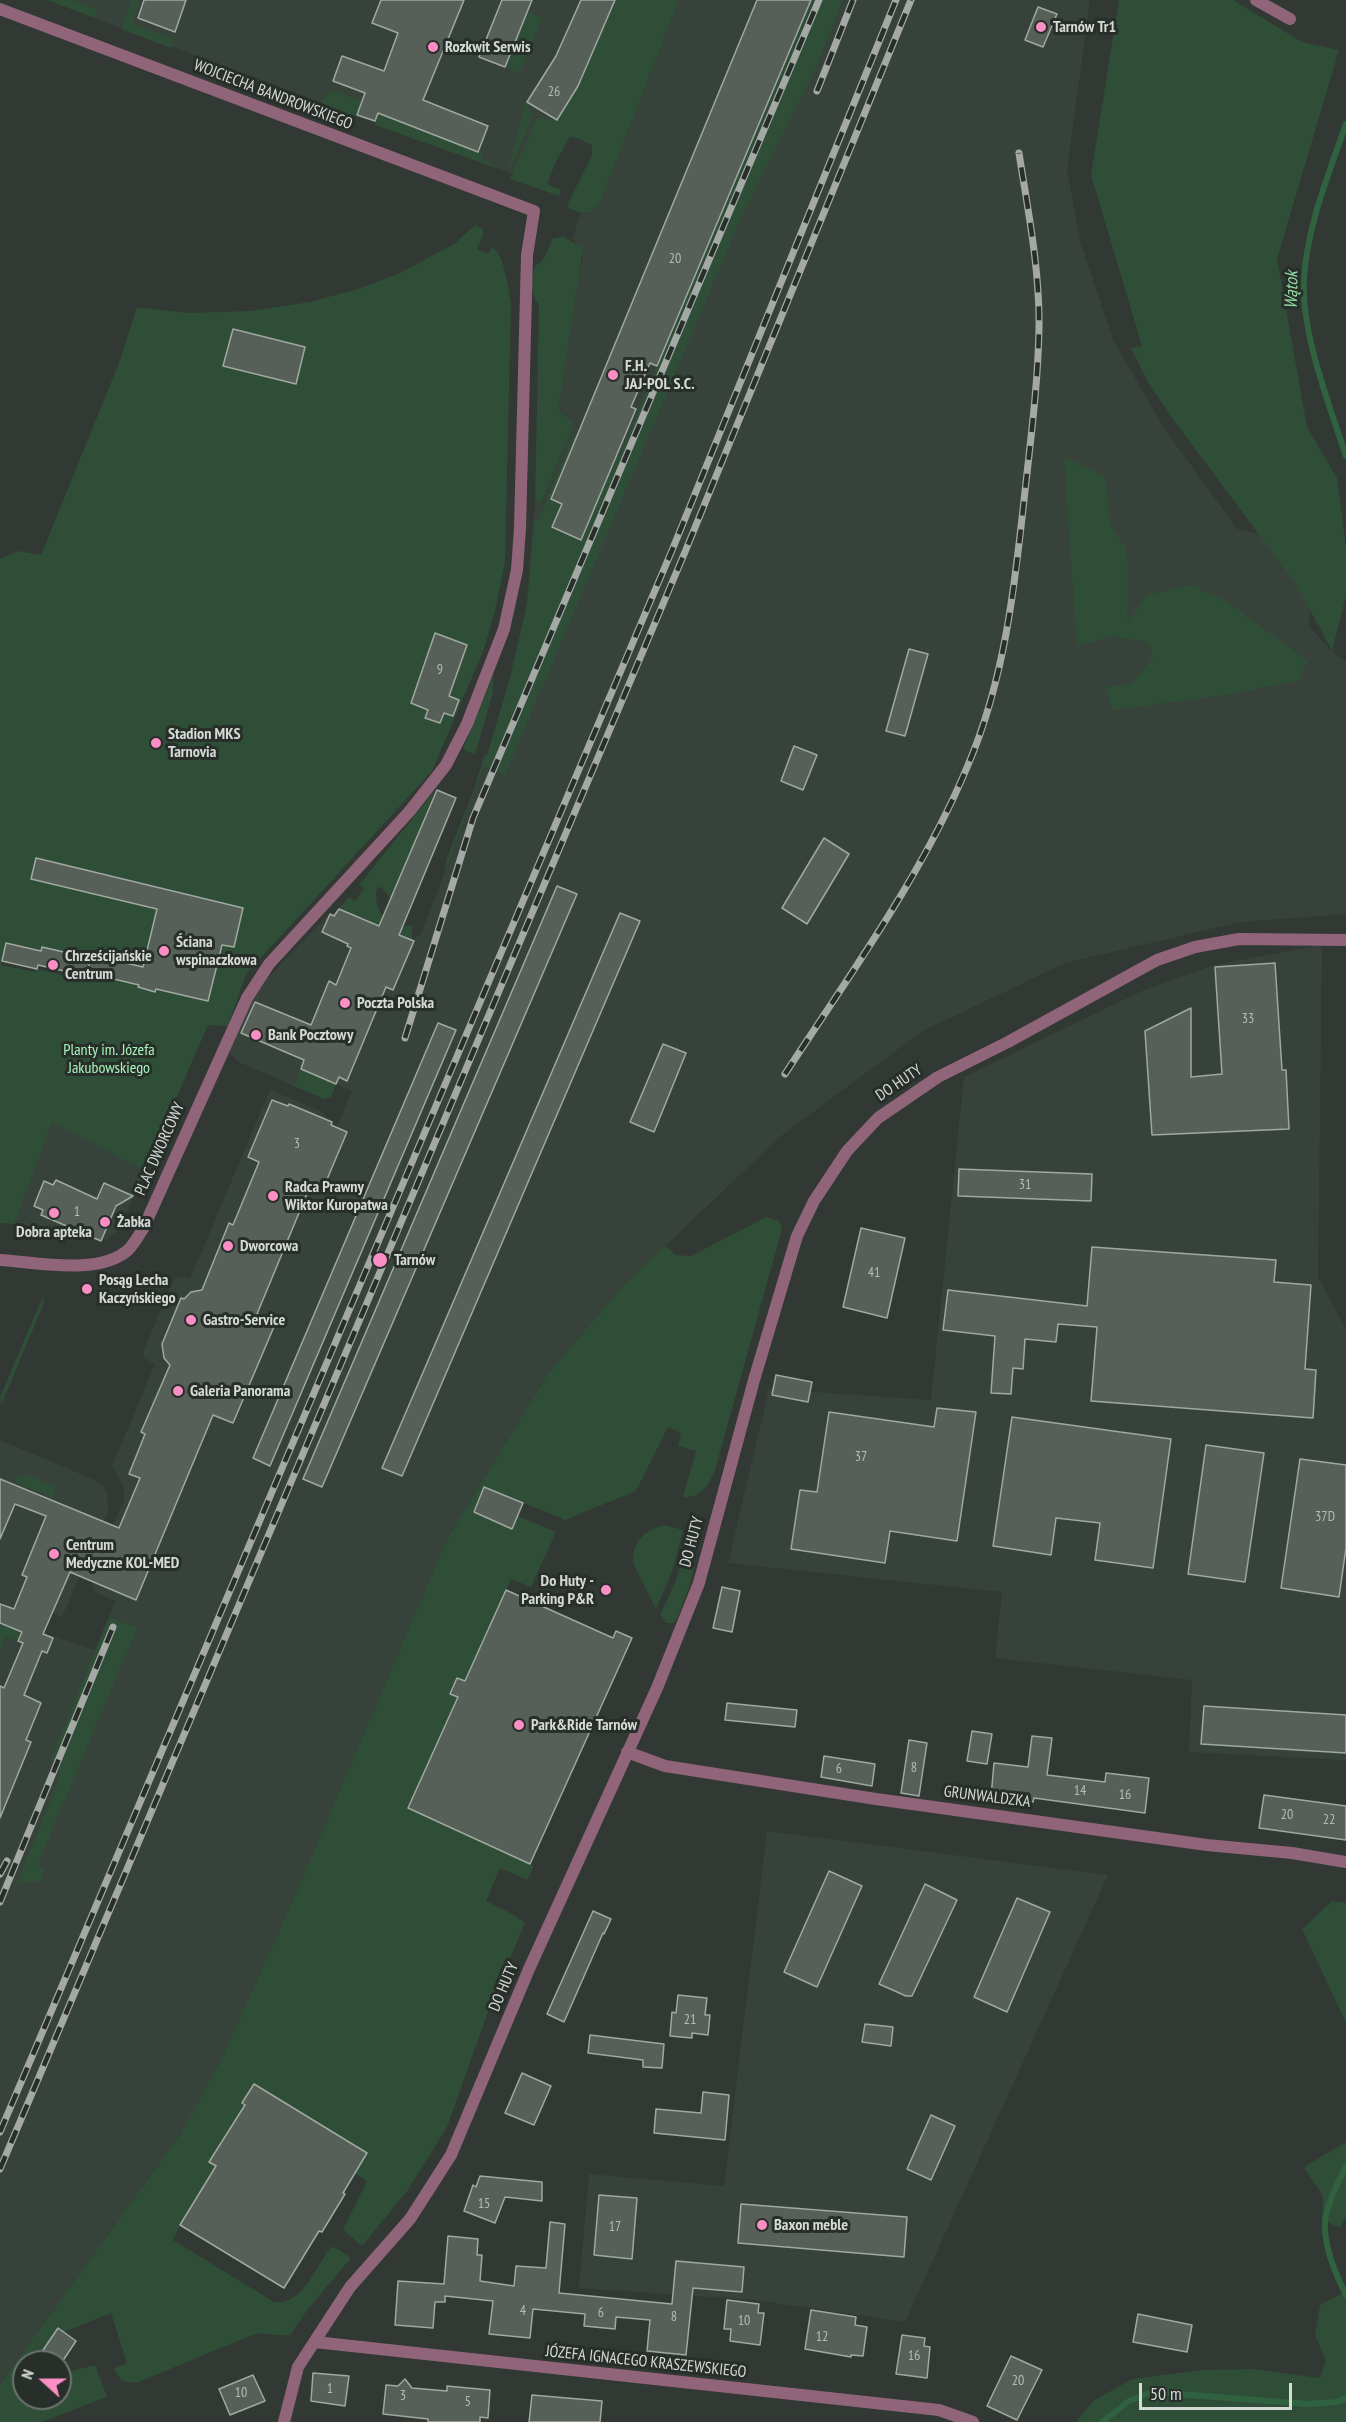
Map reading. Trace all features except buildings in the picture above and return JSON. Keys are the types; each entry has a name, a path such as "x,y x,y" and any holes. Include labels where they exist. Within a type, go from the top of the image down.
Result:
{"street":[{"path":"1256,0 1290,19"},
{"name":"WOJCIECHA BANDROWSKIEGO","path":"0,9 534,211"},
{"name":"PLAC DWORCOWY","path":"0,1260 88,1265 112,1259 125,1252 135,1242 144,1227 247,998 261,974 409,812 446,765 467,724 504,629 517,570 526,255 534,211"},
{"name":"DO HUTY","path":"284,2422 298,2367 350,2287 410,2219 451,2155 529,1969 657,1689 690,1609 797,1236 814,1201 847,1151 878,1118 929,1082 1157,960 1195,947 1239,939 1342,940"},
{"name":"GRUNWALDZKA","path":"627,1752 665,1766 876,1799 1346,1862"},
{"name":"JÓZEFA IGNACEGO KRASZEWSKIEGO","path":"315,2343 939,2410 973,2422"}],"shaded area":[{"path":"47,0 634,0 565,119 512,174"},
{"path":"679,0 1090,0 1067,170 1081,244 1114,342 1166,431 1237,529 1311,545 1309,626 1330,650 1346,661 1346,914 1240,922 1065,963 921,1032 781,1136 622,1287 548,1374 447,1539 296,1893 222,2058 180,2135 25,2350 12,2350 12,2367 0,2384 0,1650 7,1633 0,1630 0,1440 95,1480 104,1487 107,1493 107,1513 62,1617 52,1613 32,1629 95,1650 115,1601 96,1593 92,1587 107,1549 109,1534 124,1500 124,1488 112,1466 155,1364 144,1358 143,1352 174,1279 179,1276 190,1279 270,1090 321,1111 326,1115 326,1120 332,1122 331,1125 337,1127 352,1091 336,1084 331,1097 324,1099 239,1062 229,1052 257,989 326,917 333,915 348,899 412,940 421,935 484,766 510,678 527,604 535,502 541,503 574,423 558,410 573,303 583,256 572,240 581,213 592,212 601,200"},
{"path":"1322,945 1318,1277 1346,1329 1346,1760 1189,1752 1192,1680 995,1658 1002,1592 728,1563 769,1389 931,1400 964,1077 1144,990 1214,965"},
{"path":"50,1116 146,1169 118,1231 106,1240 96,1241 12,1224"},
{"path":"767,1831 1108,1875 905,2322 755,2300 579,2288 589,2174 724,2186"}],"green space":[{"path":"47,0 71,0 96,9 96,14 92,17"},
{"path":"132,0 140,0 132,24 174,39 171,48 121,29"},
{"path":"615,0 679,0 601,200 592,212 581,213 568,208 568,203 592,155 592,145 570,137 557,159 547,184 561,190 559,196 510,179 537,118 557,120 580,83 578,81 587,66"},
{"path":"811,0 843,0 815,69 740,220 505,775 484,766 445,872 447,858 485,754 487,755 510,678 527,604 534,521 539,518 573,436 577,437 551,499 562,504 552,527 581,539 616,456 619,456"},
{"path":"1119,0 1233,0 1302,42 1339,50 1277,259 1307,427 1337,478 1346,548 1346,596 1332,651 1296,584 1172,418 1148,382 1131,348 1142,346 1091,175"},
{"path":"527,12 542,18 519,73 505,67"},
{"path":"398,33 411,38 381,114 483,154 482,160 491,163 493,167 375,125 376,116 359,110 357,115 352,116 321,104 327,93 334,91 371,105 400,41 396,39"},
{"path":"525,101 533,115 508,173"},
{"name":"Planty im. Józefa Jakubowskiego","path":"475,225 483,229 477,249 488,254 492,247 500,257 511,303 505,562 484,649 432,771 246,974 228,1026 208,1025 133,1198 116,1206 132,1196 142,1169 52,1122 14,1224 0,1223 0,559 17,551 41,555 119,363 137,307 187,313 250,311 310,302 361,288 400,273 454,244","holes":["6,943 90,958 91,955 126,963 122,981 87,973 86,976 77,974 76,978 37,969 35,972 1,965"]},
{"path":"564,237 583,248 558,410 574,423 541,503 535,502 539,305 534,296 532,281 535,266 544,258 553,238"},
{"path":"1064,457 1105,477 1110,526 1125,546 1128,569 1127,623 1147,595 1191,585 1229,603 1308,661 1299,680 1232,694 1112,710 1106,687 1132,684 1153,658 1148,642 1114,636 1077,646"},
{"path":"493,675 493,692 475,755 463,749"},
{"path":"436,789 391,899 381,887 377,888 377,904 384,917 396,925 412,925 412,940 364,920 349,923 333,915 349,897 355,901 364,889 359,885"},
{"path":"301,1069 336,1084 331,1097 324,1099 294,1086"},
{"path":"766,1217 779,1221 782,1229 715,1470 704,1490 690,1497 683,1497 696,1451 678,1446 681,1433 668,1427 636,1491 565,1520 485,1487 474,1511 512,1528 518,1516 556,1532 531,1587 511,1579 465,1681 457,1678 450,1693 458,1697 408,1808 534,1866 527,1880 500,1868 486,1901 525,1923 493,1998 447,2127 408,2190 362,2246 344,2231 344,2227 367,2181 242,2103 245,2105 209,2162 217,2167 173,2240 274,2302 284,2302 300,2292 330,2248 335,2247 351,2258 308,2309 291,2334 255,2334 136,2383 122,2381 113,2369 127,2363 111,2313 64,2332 58,2329 43,2350 25,2350 180,2135 222,2058 296,1893 447,1539 548,1374 622,1287 665,1246 676,1255 691,1256"},
{"path":"43,1296 44,1303 1,1406 0,1397"},
{"path":"25,1474 56,1487 52,1498 17,1483 16,1478"},
{"path":"665,1525 683,1530 672,1572 656,1609 634,1565 633,1557 637,1544 645,1534"},
{"path":"688,1534 693,1544 692,1576 677,1619 674,1623 666,1623 660,1615 676,1581"},
{"path":"21,1600 52,1613 19,1641 6,1636 0,1650 0,1623 8,1626"},
{"path":"109,1617 137,1628 37,1866 45,1870 40,1883 34,1881 17,1884 60,1776 59,1763 50,1761"},
{"path":"1332,1901 1346,1903 1346,2023 1302,1929"},
{"path":"1346,2142 1346,2217 1340,2228 1322,2219 1323,2196 1304,2167"},
{"path":"1346,2291 1346,2422 1076,2422 1093,2401 1132,2379 1202,2370 1254,2369 1320,2378 1326,2360 1315,2335 1320,2305"},
{"path":"95,2365 107,2397 41,2422 0,2422 0,2384 12,2367 12,2410 72,2410 72,2371"}],"waterway":[{"name":"Wątok","path":"1346,124 1314,220 1304,279 1304,300 1311,345 1346,456"},
{"path":"1346,2166 1330,2202 1325,2224 1329,2251 1346,2295"},
{"path":"1102,2422 1129,2401 1152,2392 1308,2404 1337,2402 1346,2398"}],"railway":[{"path":"405,1038 473,818 819,0"},
{"path":"817,91 853,0"},
{"path":"0,2132 673,548 896,0"},
{"path":"0,2169 685,552 911,0"},
{"path":"785,1074 884,924 929,846 950,806 981,732 1000,665 1017,561 1034,410 1038,349 1039,307 1035,263 1019,153"},
{"path":"0,1902 113,1627"},
{"path":"0,1874 7,1861"}],"place":[{"name":"Tarnów Tr1","path":"1041,27"},
{"name":"Rozkwit Serwis","path":"433,47"},
{"name":"F.H. JAJ-POL S.C.","path":"613,375"},
{"name":"Stadion MKS Tarnovia","path":"156,743"},
{"name":"Ściana wspinaczkowa","path":"164,951"},
{"name":"Chrześcijańskie Centrum","path":"53,965"},
{"name":"Poczta Polska","path":"345,1003"},
{"name":"Bank Pocztowy","path":"256,1035"},
{"name":"Radca Prawny Wiktor Kuropatwa","path":"273,1196"},
{"name":"Dobra apteka","path":"54,1213"},
{"name":"Żabka","path":"105,1222"},
{"name":"Dworcowa","path":"228,1246"},
{"name":"Tarnów","path":"380,1260"},
{"name":"Posąg Lecha Kaczyńskiego","path":"87,1289"},
{"name":"Gastro-Service","path":"191,1320"},
{"name":"Galeria Panorama","path":"178,1391"},
{"name":"Centrum Medyczne KOL-MED","path":"54,1554"},
{"name":"Do Huty - Parking P&R","path":"606,1590"},
{"name":"Park&Ride Tarnów","path":"519,1725"},
{"name":"Baxon meble","path":"762,2225"}]}
